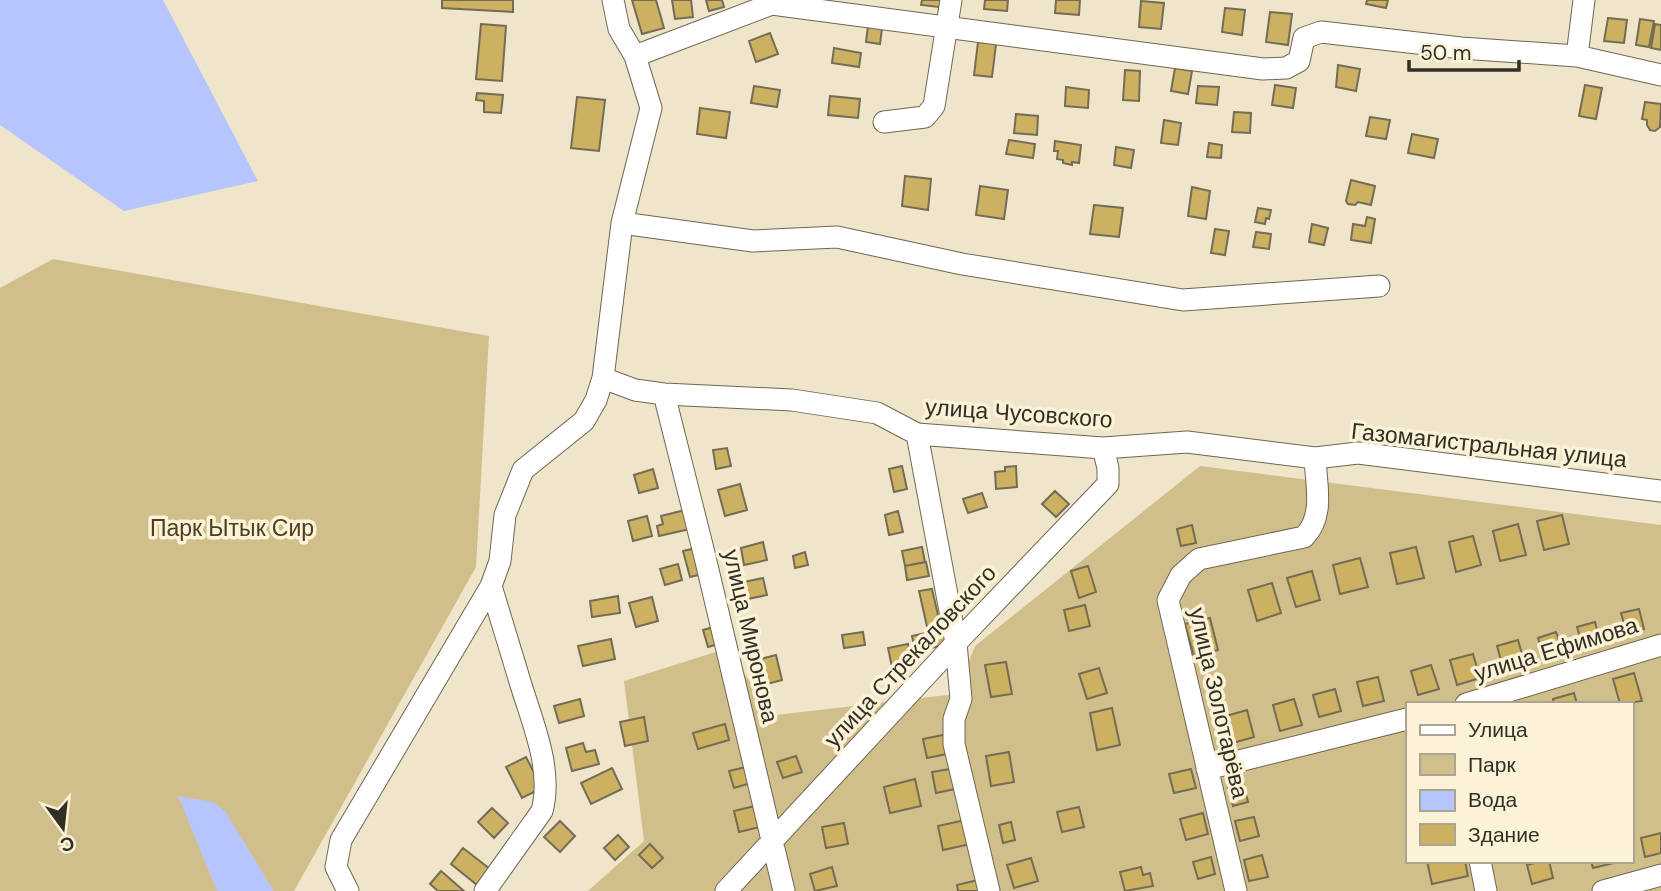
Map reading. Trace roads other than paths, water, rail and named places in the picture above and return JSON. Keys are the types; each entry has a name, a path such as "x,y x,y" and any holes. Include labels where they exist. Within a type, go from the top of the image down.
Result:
{"street":[{"path":"348,891 336,867 341,840 491,586 500,561 505,515 523,470 584,421 596,400 603,378 622,223 651,108 635,56 620,29 612,0"},
{"path":"884,122 925,117 934,106 951,0"},
{"path":"1577,56 1584,0"},
{"path":"635,56 772,4 1263,69 1286,68 1299,61 1304,38 1321,32 1487,50 1577,56 1661,75"},
{"path":"622,223 753,241 837,237 962,264 1183,300 1380,286"},
{"name":"улица Чусовского","path":"603,378 635,390 664,394 792,400 877,413 917,434 1103,448 1187,442"},
{"name":"улица Миронова","path":"664,394 784,891"},
{"path":"917,434 956,643 961,699 954,719 954,744 989,891"},
{"name":"Газомагистральная улица","path":"1187,442 1315,458 1358,453 1661,491"},
{"name":"улица Стрекаловского","path":"726,891 1108,484 1108,468 1103,448"},
{"name":"улица Золотарёва","path":"1236,891 1168,600 1181,575 1199,559 1304,537 1312,529 1318,516 1315,458"},
{"path":"485,891 542,811 546,796 537,737 491,586"},
{"name":"улица Ефимова","path":"1473,702 1661,645"},
{"path":"1207,769 1406,719"},
{"path":"1480,863 1486,891"},
{"path":"1603,891 1661,875"}],"water":[{"path":"0,0 163,0 258,181 124,211 0,125"},
{"path":"178,796 214,802 225,811 274,891 217,891"}],"park label":[{"name":"Парк Ытык Сир","path":"232,528"}]}
